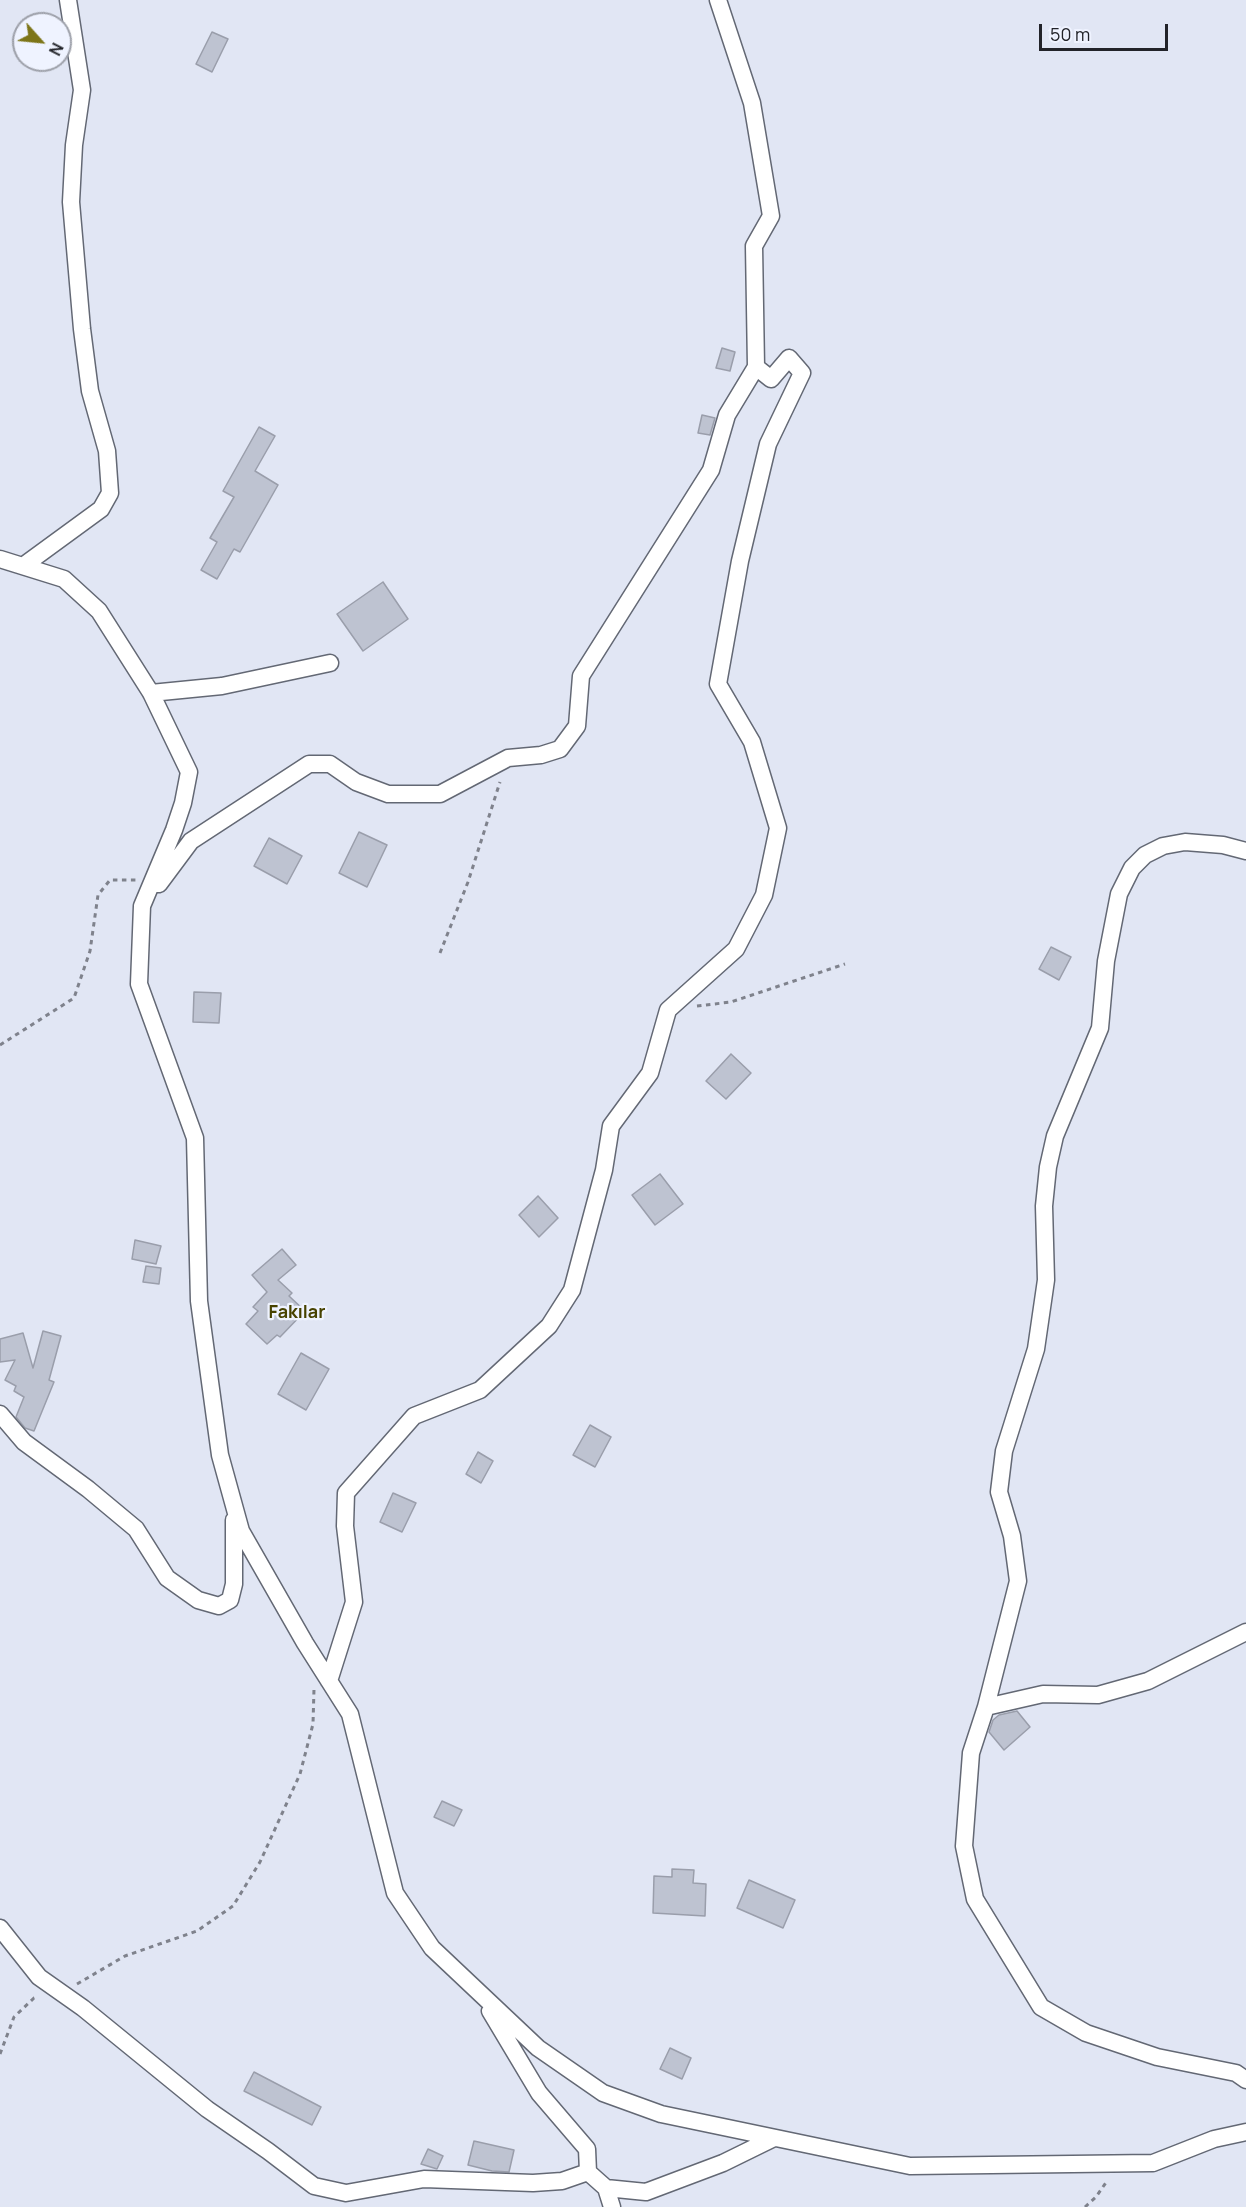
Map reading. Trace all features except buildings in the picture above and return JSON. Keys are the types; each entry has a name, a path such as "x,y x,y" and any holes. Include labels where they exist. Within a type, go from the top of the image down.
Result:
{"street":[{"path":"23,566 101,509 110,493 107,451 90,391 71,202 74,145 82,90 68,0"},
{"path":"142,906 191,841 309,764 330,764 356,782 388,794 440,794 508,758 541,755 560,749 577,726 580,676 711,470 727,415 756,367 754,246 771,216 752,103 718,0"},
{"path":"329,1681 354,1602 345,1526 346,1493 414,1416 480,1390 549,1326 572,1290 604,1170 611,1126 650,1073 668,1010 736,949 764,895 778,828 752,742 718,684 740,561 768,444 802,373 789,358 771,379 756,367"},
{"path":"0,559 64,579 99,611 151,693 189,772 183,803 174,830 142,906 139,984 195,1138 199,1300 220,1455 241,1531 350,1714 395,1893 432,1948 538,2048 603,2093 661,2114 910,2166 1153,2163 1214,2139 1246,2132"},
{"path":"151,693 222,686 330,663"},
{"path":"1246,851 1223,845 1185,842 1163,846 1145,855 1132,867 1119,894 1106,962 1100,1028 1055,1136 1048,1167 1044,1206 1046,1280 1038,1338 1004,1451 999,1492 1012,1536 1018,1581 986,1707 970,1753 964,1846 975,1899 1041,2007 1086,2033 1157,2057 1236,2073 1246,2080"},
{"path":"0,1414 24,1442 88,1489 136,1529 167,1578 198,1600 219,1606 230,1600 234,1584 234,1508"},
{"path":"986,1707 1043,1694 1098,1695 1148,1681 1246,1632"},
{"path":"0,1928 39,1977 83,2008 207,2109 314,2186 346,2193 424,2179 533,2183 562,2181 588,2172"},
{"path":"480,1994 539,2093 587,2149 588,2172 606,2188 612,2207"},
{"path":"606,2188 646,2192 723,2163 774,2138"}],"path":[{"path":"440,953 468,882 508,758"},
{"path":"0,1045 74,998 90,951 98,895 110,880 153,880"},
{"path":"668,1010 731,1002 845,964"},
{"path":"0,2054 14,2017 34,1998 62,1993 125,1956 197,1931 233,1906 260,1862 300,1774 313,1724 315,1658"},
{"path":"1085,2207 1096,2198 1119,2163"}],"district":[{"name":"Fakılar","path":"297,1313"}]}
